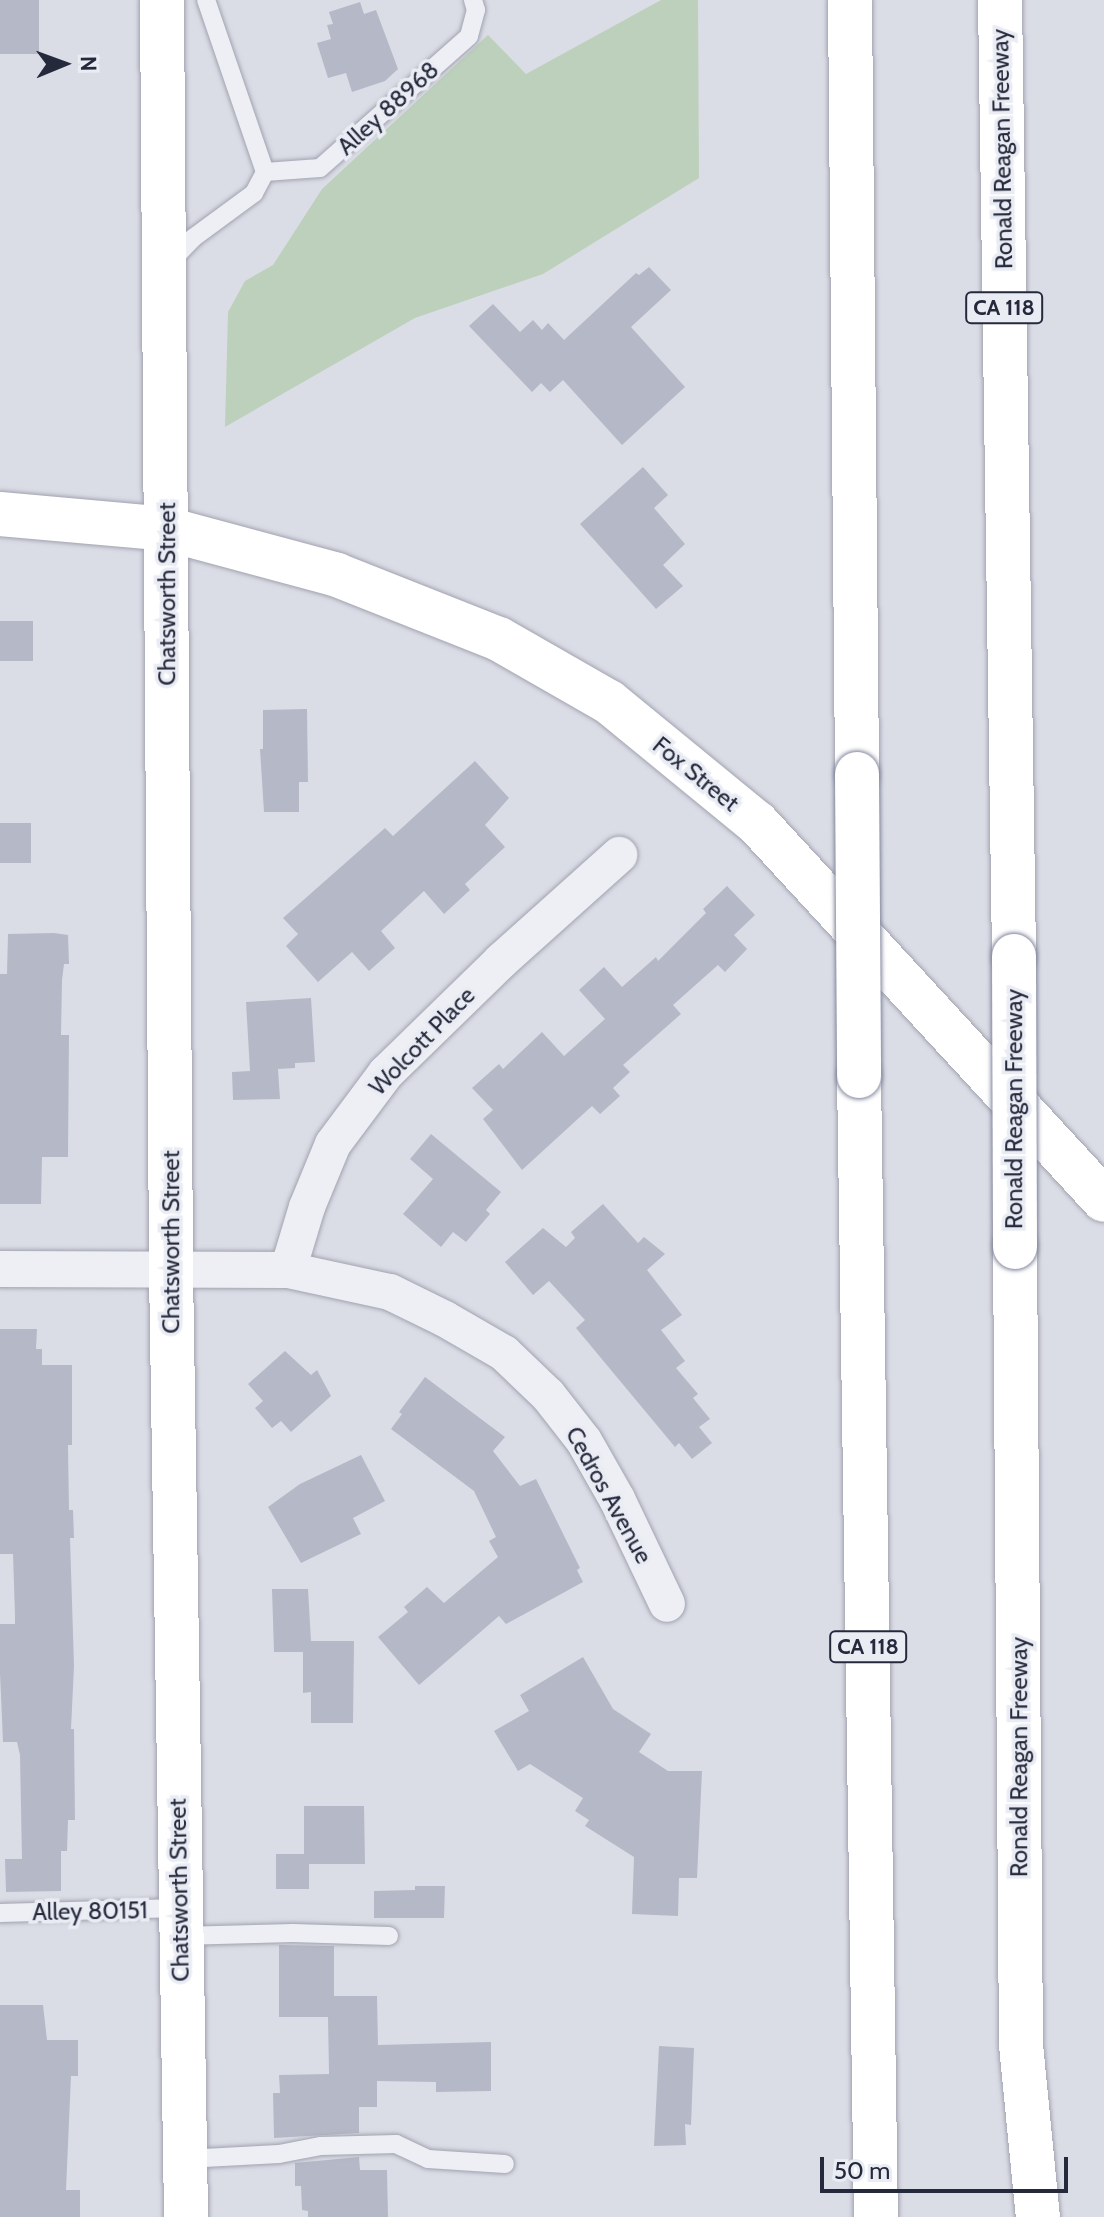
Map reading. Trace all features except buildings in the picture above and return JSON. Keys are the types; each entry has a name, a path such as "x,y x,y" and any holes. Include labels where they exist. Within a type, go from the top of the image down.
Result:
{"main road":[{"name":"Chatsworth Street","path":"162,0 171,1270 186,2217"},
{"name":"CA 118","path":"850,0 859,1076 876,2217"},
{"name":"Ronald Reagan Freeway","path":"1000,0 1014,956 1021,2045 1038,2217"},
{"name":"Fox Street","path":"0,514 167,529 337,575 499,639 609,702 757,823 1104,1200"},
{"path":"1019,2217 1021,2045"}],"street":[{"name":"Wolcott Place","path":"288,1270 307,1207 333,1144 386,1073 619,855"},
{"name":"Cedros Avenue","path":"0,1269 288,1270 390,1292 504,1353 548,1395 584,1441 667,1604"}],"lane":[{"path":"164,268 193,238 254,193 265,172 206,0"},
{"name":"Alley 88968","path":"265,172 320,168 469,36 476,10 473,0"},
{"name":"Alley 80151","path":"0,1913 179,1922 293,1933 389,1936"},
{"path":"185,2159 279,2154 321,2146 396,2144 428,2159 505,2164"}],"green space":[{"path":"661,0 698,0 699,178 543,274 415,318 225,427 228,312 245,281 273,265 322,189 488,35 526,74"}]}
